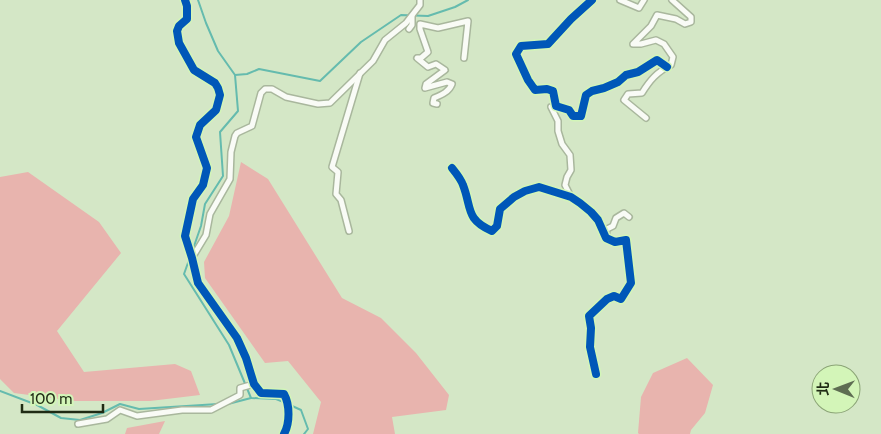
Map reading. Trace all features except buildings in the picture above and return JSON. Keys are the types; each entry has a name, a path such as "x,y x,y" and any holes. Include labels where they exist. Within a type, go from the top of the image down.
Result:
{"street":[{"path":"185,0 187,19 179,26 177,31 179,43 194,70 215,83 220,95 216,110 200,125 196,138 207,168 203,185 193,199 185,236 198,282 237,338 246,358 254,384 261,393 284,394 288,401 288,427 284,434"},
{"path":"192,258 206,235 210,214 230,179 231,152 235,136 237,133 252,126 261,93 265,89 272,89 286,97 318,104 330,103 373,61 385,40 412,15 420,5 420,0"},
{"path":"556,106 553,91 547,89 535,90 528,80 516,54 521,46 548,44 592,0"},
{"path":"620,0 639,8 644,0"},
{"path":"646,118 624,100 628,94 642,94 650,80 660,70 671,64 673,57 664,44 656,40 633,44 651,26 657,15 676,19 685,24 691,22 691,17 672,0"},
{"path":"412,15 420,24 438,28 468,21 464,58"},
{"path":"409,29 412,25 412,15"},
{"path":"420,24 428,52 421,58 417,58 428,67 436,64 445,70 426,84 426,88 447,82 452,84 445,93 434,98 433,103 437,104"},
{"path":"571,197 566,185 572,164 570,155 562,144 558,131 558,121 551,107 556,106 569,110 574,116 581,116 586,95 592,90 604,88 618,82 626,75 638,72 657,60 666,67"},
{"path":"349,230 341,200 336,194 338,172 332,167 360,72"},
{"path":"452,168 463,184 467,204 471,212 480,225 492,231 497,226 500,209 514,197 539,187 571,197 591,212 598,220 606,238 615,242 626,240 631,283 621,299 614,296 607,299 589,316 591,328 590,347 596,374"},
{"path":"606,238 607,229 613,226 616,218 624,213 629,217"},
{"path":"78,424 107,419 120,410 138,416 182,410 211,410 240,395 240,388 254,384"}],"shaded area":[{"path":"241,162 268,179 342,298 381,318 416,353 449,395 446,410 392,417 395,434 313,434 321,402 288,361 265,363 205,278 204,262 229,216"},
{"path":"28,172 99,222 121,253 57,331 84,372 175,364 191,371 200,395 150,401 75,401 14,393 0,379 0,177"},
{"path":"687,358 713,385 705,413 691,430 690,434 639,434 641,397 653,373"},
{"path":"165,421 159,434 125,434 127,428"}],"waterway":[{"path":"193,249 201,226 205,204 223,176 220,132 238,111 235,75 218,51 198,0"},
{"path":"235,75 247,74 259,69 320,81 361,42 401,15 428,16 455,7 468,0"},
{"path":"189,260 184,274 229,345 251,398 276,399 286,403"},
{"path":"0,391 37,405 61,418 80,420 102,413 120,404 139,409 218,404"},
{"path":"228,404 251,398"},
{"path":"290,405 301,410 308,429 304,434"}],"cycle path":[{"path":"185,0 187,19 179,26 177,31 179,43 194,70 215,83 220,95 216,110 200,125 196,137 207,168 203,185 193,199 185,236 198,283 237,338 246,358 254,384 261,393 284,394 288,414 284,434"},
{"path":"592,0 548,44 521,46 516,54 528,80 535,90 547,89 553,91 556,106 569,110 573,116 581,116 586,95 592,91 618,82 626,75 638,72 657,60 667,67"},
{"path":"452,168 462,183 473,217 483,227 492,231 497,226 500,209 514,197 539,187 571,197 580,203 598,220 606,238 615,242 626,240 631,283 621,299 614,296 607,299 589,316 591,328 590,347 596,374"}]}
